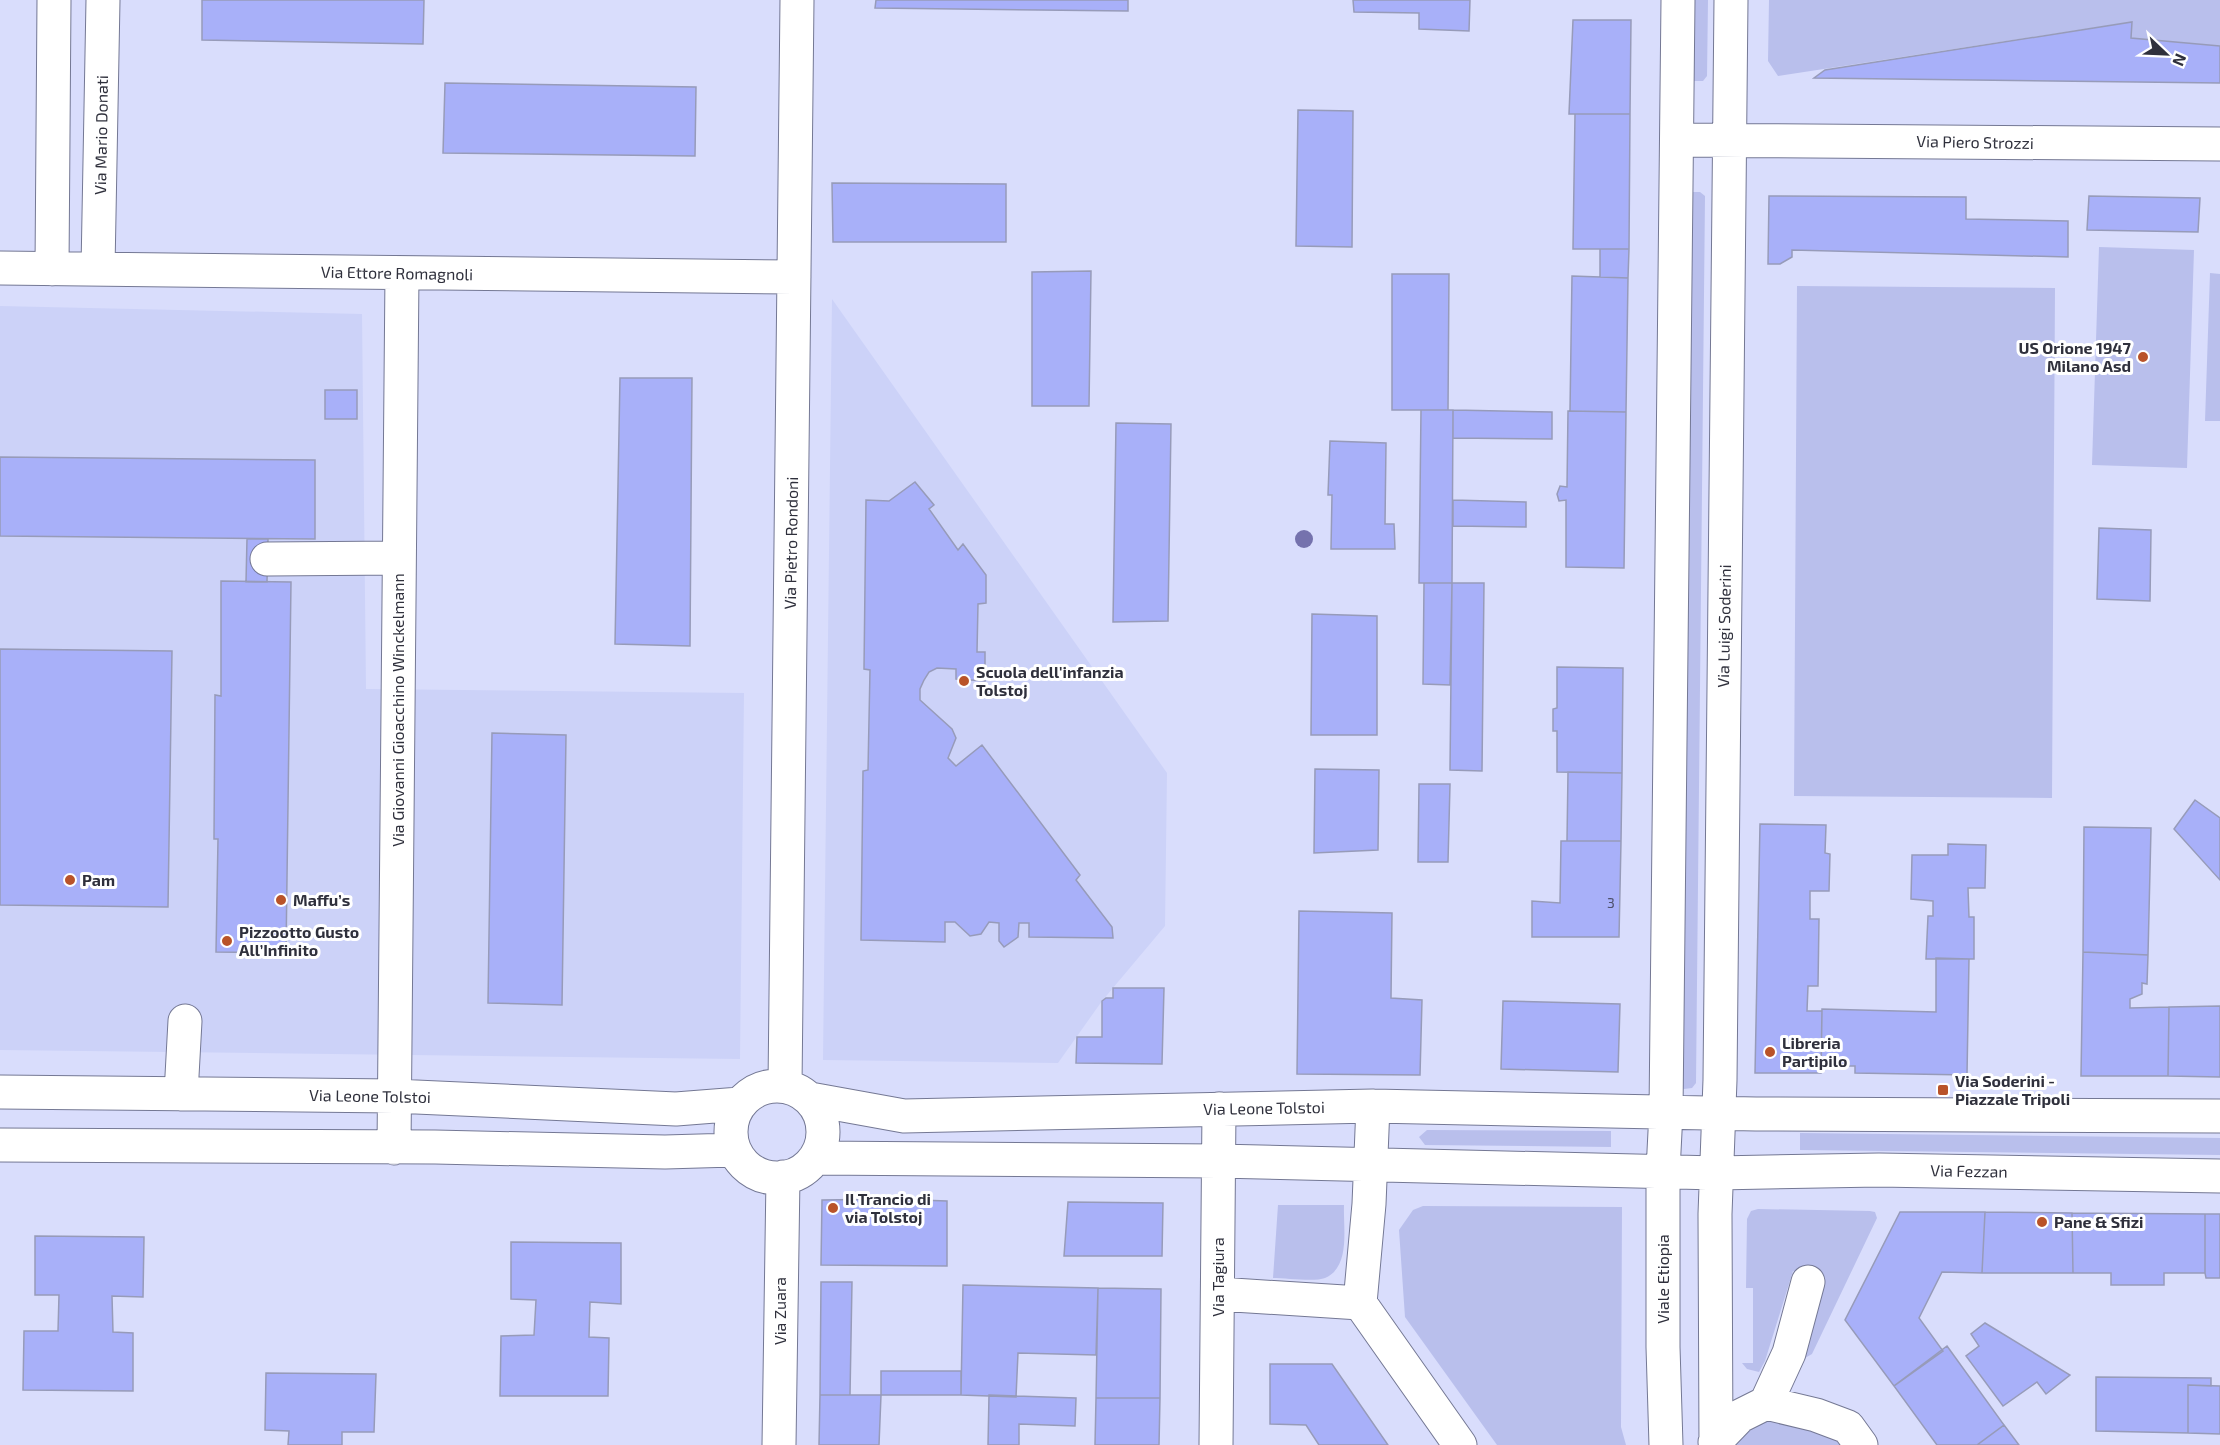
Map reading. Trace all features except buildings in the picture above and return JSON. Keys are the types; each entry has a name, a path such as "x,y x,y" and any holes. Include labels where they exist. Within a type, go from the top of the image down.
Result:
{"street":[{"path":"52,268 54,0"},
{"name":"Via Mario Donati","path":"98,269 103,0"},
{"name":"Via Pietro Rondoni","path":"797,0 794,278 797,1093"},
{"path":"1666,1112 1678,0"},
{"name":"Via Luigi Soderini","path":"1719,1112 1731,0"},
{"path":"1677,140 1730,140"},
{"name":"Via Piero Strozzi","path":"1730,140 2220,144"},
{"name":"Via Ettore Romagnoli","path":"0,268 794,278"},
{"name":"Via Giovanni Gioacchino Winckelmann","path":"394,1148 402,273"},
{"path":"267,559 399,558"},
{"path":"181,1094 185,1021"},
{"name":"Via Leone Tolstoi","path":"0,1092 394,1096 676,1109 740,1104 757,1090 768,1086 904,1116 1373,1106 1719,1112"},
{"path":"740,1104 731,1125 734,1150 751,1170 764,1176 783,1178 802,1170 814,1158 822,1142 823,1125 819,1114 797,1093"},
{"path":"1373,1106 1371,1165 1360,1303 1460,1445"},
{"name":"Via Tagiura","path":"1216,1445 1219,1109"},
{"name":"Viale Etiopia","path":"1666,1112 1663,1171 1666,1445"},
{"path":"1716,1443 1714,1214 1719,1112 2220,1116"},
{"path":"0,1145 664,1152 734,1150"},
{"path":"814,1158 1218,1161 1717,1173"},
{"name":"Via Fezzan","path":"1717,1173 1879,1170 2220,1176"},
{"name":"Via Zuara","path":"779,1445 783,1178"},
{"path":"1716,1443 1740,1416 1766,1403 1789,1353 1808,1282"},
{"path":"1218,1294 1360,1303"},
{"path":"1766,1403 1816,1415 1848,1427 1861,1445"}],"shaded area":[{"path":"1692,0 1708,0 1707,76 1703,81 1694,81 1691,75"},
{"path":"1769,0 2220,0 2220,46 2131,38 2131,22 1778,76 1768,61"},
{"path":"1692,192 1700,192 1705,196 1696,1083 1692,1088 1684,1089 1679,1087"},
{"name":"US Orione 1947 Milano Asd","path":"2099,247 2194,250 2187,468 2092,465"},
{"path":"2210,273 2220,274 2220,421 2205,421"},
{"path":"1797,286 2055,288 2052,798 1794,796"},
{"name":"Scuola dell'infanzia Tolstoj","path":"832,299 1167,773 1165,926 1102,1001 1058,1063 823,1060"},
{"path":"0,306 362,314 366,689 744,693 740,1059 0,1050"},
{"path":"1427,1130 1611,1131 1611,1147 1425,1145 1419,1137"},
{"path":"1800,1133 2220,1138 2220,1155 1800,1150"},
{"path":"1278,1205 1344,1205 1344,1246 1339,1265 1333,1273 1325,1278 1314,1280 1273,1278"},
{"path":"1423,1206 1622,1207 1621,1427 1626,1445 1497,1445 1405,1317 1399,1230 1413,1210"},
{"path":"1758,1209 1870,1211 1875,1212 1877,1218 1812,1354 1805,1358 1824,1279 1793,1271 1765,1361 1759,1372 1747,1369 1742,1363 1753,1363 1753,1288 1746,1288 1747,1219 1751,1211"},
{"path":"1763,1414 1836,1438 1841,1445 1731,1445"}],"place":[{"name":"US Orione 1947 Milano Asd","path":"2143,357"},
{"name":"Scuola dell'infanzia Tolstoj","path":"964,681"},
{"name":"Pam","path":"70,880"},
{"name":"Maffu’s","path":"281,900"},
{"name":"Pizzootto Gusto All’Infinito","path":"227,941"},
{"name":"Libreria Partipilo","path":"1770,1052"},
{"name":"Via Soderini - Piazzale Tripoli","path":"1943,1090"},
{"name":"Il Trancio di via Tolstoj","path":"833,1208"},
{"name":"Pane & Sfizi","path":"2042,1222"}]}
